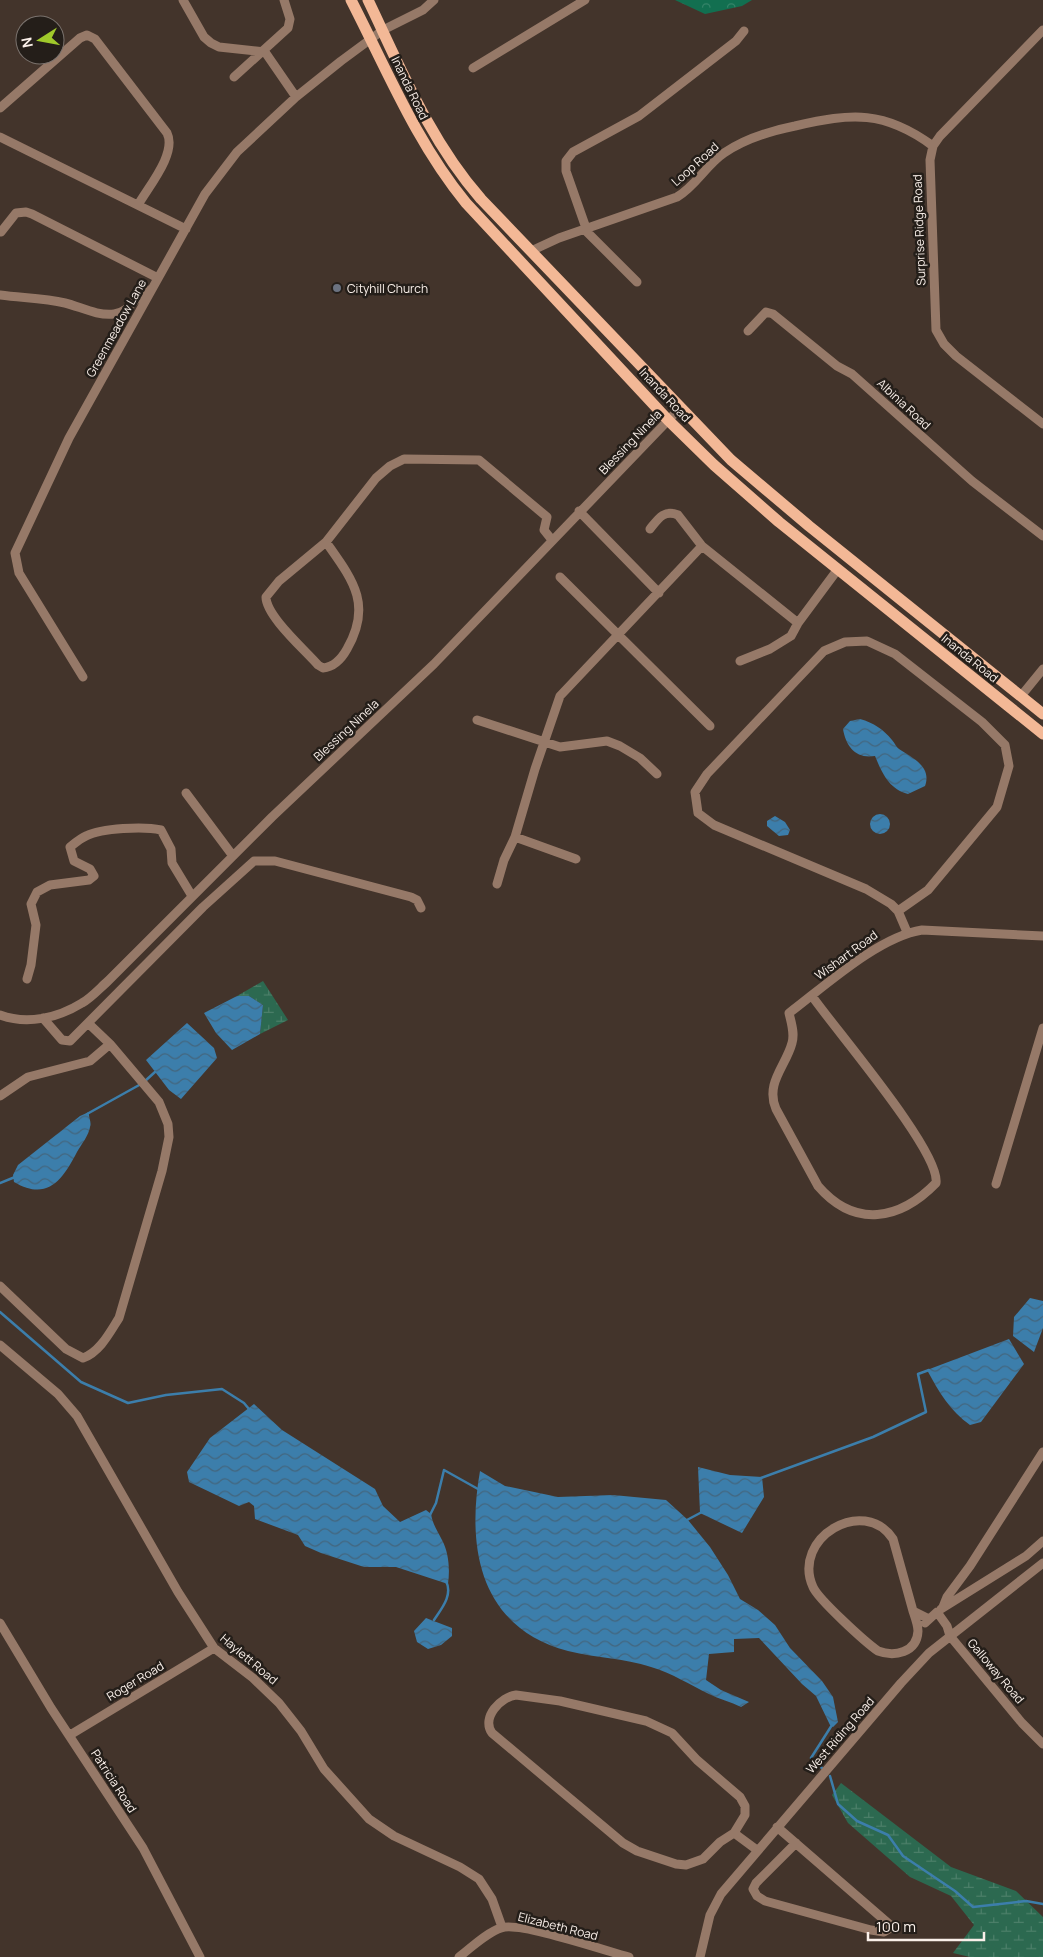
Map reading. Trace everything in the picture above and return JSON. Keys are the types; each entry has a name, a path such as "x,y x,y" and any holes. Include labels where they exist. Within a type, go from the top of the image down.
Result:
{"main road":[{"name":"Inanda Road","path":"351,0 416,130 445,177 472,210 594,338 668,420 739,487 1043,734"},
{"name":"Inanda Road","path":"368,0 424,116 450,162 481,199 680,408 744,472 1043,714"},
{"path":"582,304 577,312 593,332 594,338"},
{"path":"739,487 744,472"}],"street":[{"path":"183,0 204,37 219,47 264,52 296,97"},
{"path":"234,77 264,52 290,26 290,19 284,0"},
{"name":"Greenmeadow Lane","path":"83,677 19,573 15,552 69,438 205,194 237,152 296,97 382,30 424,10 434,0"},
{"path":"474,68 585,0"},
{"path":"933,146 1043,30"},
{"path":"637,282 585,229 565,165 569,157 580,148 642,114 736,41 744,31"},
{"path":"0,108 80,38 87,35 95,40 172,141 170,152 138,205"},
{"name":"Loop Road","path":"531,251 585,229 676,197 691,187 712,162 730,149 751,138 780,129 849,116 895,124 909,129 933,146"},
{"path":"0,138 186,229"},
{"name":"Surprise Ridge Road","path":"933,146 930,173 935,310 938,334 956,356 1043,424"},
{"path":"1,232 12,216 20,212 26,212 158,278"},
{"path":"0,295 40,299 64,303 87,311 114,314 131,305 145,291 152,289"},
{"name":"Albinia Road","path":"748,331 766,312 773,314 837,366 852,374 972,481 1043,536"},
{"name":"Blessing Ninela","path":"0,1015 30,1020 44,1018 82,1003 232,856 434,664 680,408"},
{"path":"326,542 355,588 360,608 347,649 335,664 324,668 318,665 274,616 267,607 266,597 279,580 326,542 376,478 390,466 410,458 482,461 546,516 544,530 552,540"},
{"path":"579,511 659,593"},
{"path":"650,530 661,515 675,513 684,520 702,546 798,623"},
{"path":"497,884 504,860 515,837 544,741 560,696 702,546"},
{"path":"740,661 791,636 798,623 838,569"},
{"path":"560,577 616,635 710,726"},
{"path":"898,911 928,890 997,806 1009,766 1005,745 982,722 895,654 867,641 845,642 824,651 707,774 695,792 698,813 714,825 866,889 891,904 898,911 908,932"},
{"path":"1021,696 1043,669"},
{"path":"477,720 560,747 607,741 640,758 657,774"},
{"path":"186,793 232,856"},
{"path":"28,979 36,925 31,904 38,892 50,884 89,880 94,876 90,869 74,861 70,847 87,835 120,830 153,828 161,830 171,848 172,863 192,896"},
{"path":"515,837 576,859"},
{"path":"44,1018 55,1034 65,1042 76,1036 203,906 254,862 275,861 411,897 417,900 422,908"},
{"name":"Wishart Road","path":"812,996 893,1102 934,1167 936,1183 914,1203 889,1214 874,1216 843,1206 830,1199 818,1186 773,1101 772,1089 776,1076 792,1044 793,1036 789,1012 886,941 908,932 922,930 1043,936"},
{"path":"0,1286 73,1354 83,1358 90,1356 110,1333 119,1318 162,1171 170,1136 164,1111 110,1044 88,1022"},
{"path":"996,1184 1043,1029"},
{"path":"0,1096 28,1077 90,1061 110,1044"},
{"name":"Haylett Road","path":"0,1345 58,1394 77,1416 178,1592 214,1648 253,1678 279,1703 301,1731 324,1769 369,1818 394,1836 460,1867 479,1879 492,1899 502,1927"},
{"path":"940,1610 1043,1452"},
{"path":"918,1630 893,1540 886,1529 877,1523 861,1520 848,1523 821,1537 813,1547 808,1564 813,1588 872,1647 888,1655 899,1654 910,1649 918,1630 940,1610 1026,1556 1043,1542"},
{"name":"West Riding Road","path":"700,1957 707,1924 716,1900 901,1683 929,1653 1043,1563"},
{"name":"Galloway Road","path":"940,1610 950,1636 1022,1723 1043,1744"},
{"path":"913,1611 929,1619"},
{"name":"Patricia Road","path":"0,1623 143,1848 200,1957"},
{"name":"Roger Road","path":"70,1735 214,1648"},
{"path":"516,1695 560,1700 633,1717 672,1733 696,1760 736,1793 744,1803 745,1815 734,1834 720,1842 703,1860 686,1865 676,1864 628,1846 494,1735 488,1725 490,1715 504,1700 516,1695"},
{"path":"777,1827 796,1843 889,1924 889,1929 881,1932 871,1930 765,1901 757,1896 753,1889 756,1883 796,1843"},
{"path":"734,1834 757,1850"},
{"name":"Elizabeth Road","path":"459,1957 489,1934 502,1927 514,1927 542,1933 630,1957"}],"green space":[{"path":"675,0 752,0 742,6 705,14"},
{"path":"263,981 288,1020 260,1034 263,1005 249,996 237,996"},
{"path":"841,1783 951,1867 1016,1891 1043,1917 1043,1957 970,1957 953,1953 974,1925 951,1896 910,1877 848,1823 832,1795"}],"water":[{"path":"860,719 882,730 898,748 924,768 926,773 925,786 908,794 901,792 887,780 875,756 862,756 849,746 843,729 850,721"},
{"path":"876,814 884,814 890,820 890,828 884,834 876,834 870,828 870,820"},
{"path":"775,816 785,822 790,830 788,835 779,836 767,826 767,821"},
{"path":"237,996 249,996 263,1005 260,1034 232,1050 216,1033 204,1013"},
{"path":"187,1023 214,1048 217,1058 181,1099 169,1090 146,1060"},
{"path":"89,1112 90,1125 88,1133 60,1179 53,1185 36,1190 26,1188 14,1182 13,1175 18,1165 80,1116"},
{"path":"1030,1298 1043,1301 1043,1328 1034,1352 1013,1336 1014,1317"},
{"path":"1009,1339 1024,1364 981,1422 970,1425 951,1407 927,1370"},
{"path":"254,1404 282,1430 375,1489 383,1506 400,1522 426,1510 431,1514 448,1556 448,1584 396,1567 364,1567 321,1553 305,1546 298,1535 255,1519 254,1506 249,1502 239,1506 189,1482 187,1472 210,1438"},
{"path":"698,1467 730,1475 762,1477 764,1497 742,1533 700,1513"},
{"path":"480,1471 505,1486 558,1497 613,1495 666,1500 688,1520 710,1547 728,1575 740,1599 758,1610 775,1625 790,1648 822,1681 833,1697 838,1722 833,1727 830,1725 816,1696 802,1684 759,1638 734,1639 734,1652 709,1654 706,1680 721,1690 749,1702 741,1707 651,1667 568,1651 539,1640 516,1624 498,1605 486,1582 479,1557 476,1529 476,1500"},
{"path":"426,1618 452,1628 452,1636 441,1645 428,1649 417,1642 414,1631"}],"waterway":[{"path":"145,1081 155,1072"},
{"path":"87,1114 141,1084"},
{"path":"0,1183 15,1177"},
{"path":"0,1312 81,1382 128,1403 166,1395 222,1389 244,1403 249,1409"},
{"path":"761,1478 873,1437 926,1412 918,1374 929,1370"},
{"path":"430,1515 436,1503 444,1470 478,1489"},
{"path":"685,1521 702,1512"},
{"path":"434,1620 447,1596 448,1586 446,1581"},
{"path":"823,1769 811,1758 832,1725"},
{"path":"830,1776 838,1804 857,1821 888,1835 903,1856 955,1891 973,1907 1026,1901 1043,1904"}],"place":[{"name":"Cityhill Church","path":"337,288"}]}
